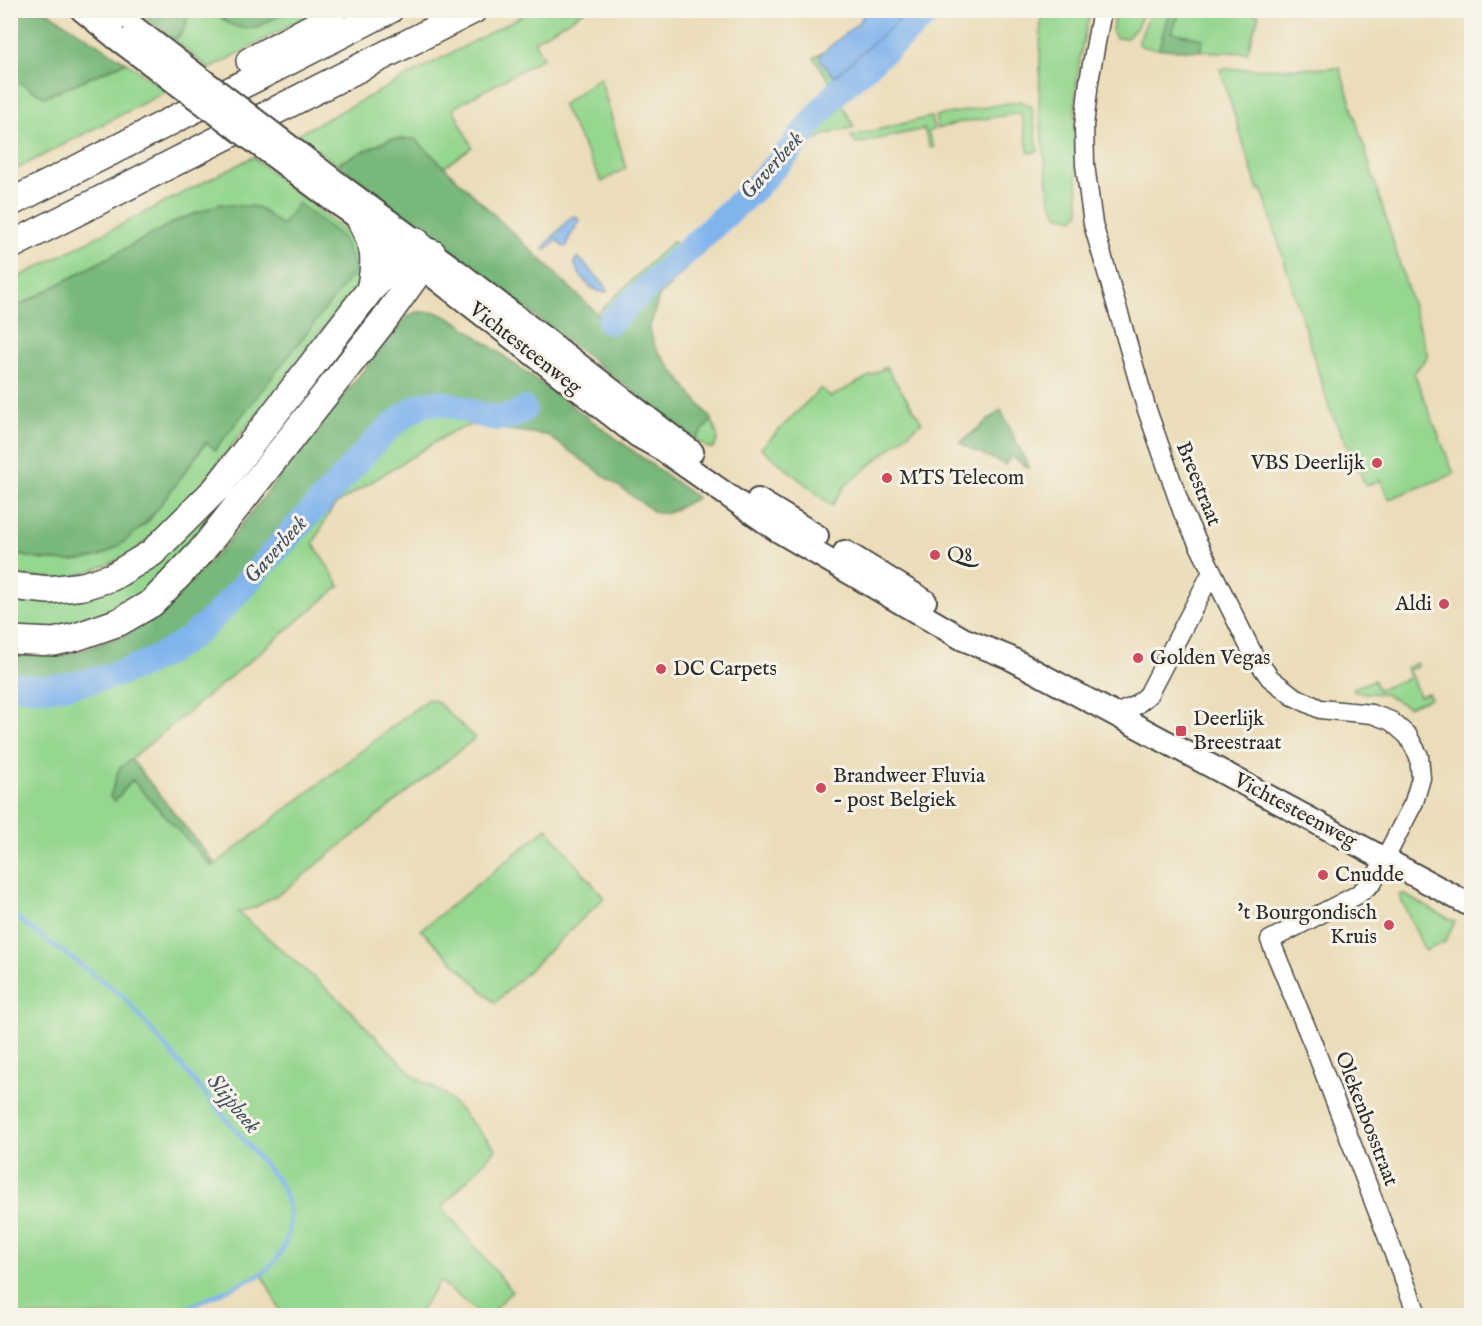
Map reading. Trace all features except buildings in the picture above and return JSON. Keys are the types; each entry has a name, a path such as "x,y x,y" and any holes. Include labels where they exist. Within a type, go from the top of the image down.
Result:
{"highway":[{"path":"212,101 242,66 316,25 333,10"},
{"path":"10,203 389,10"},
{"path":"10,246 473,10"},
{"path":"360,219 373,243 375,266 370,290"},
{"path":"10,259 47,227"},
{"path":"10,586 49,590 83,586 112,577 152,553 217,488 370,290 418,254"},
{"path":"10,640 54,642 76,637 118,622 152,603 201,553 379,327 418,254"}],"main road":[{"name":"Vichtesteenweg","path":"82,10 125,33 418,254 638,436 663,450 741,506 956,635 992,648 1472,906"},
{"name":"Vichtesteenweg","path":"112,10 125,33"},
{"name":"Vichtesteenweg","path":"335,192 360,219 418,254"}],"street":[{"name":"Breestraat","path":"1102,10 1089,81 1084,126 1085,165 1093,224 1162,460 1183,513 1254,656 1276,685 1320,709 1382,717 1400,728 1415,746 1420,767 1419,789 1373,882 1363,891 1270,940"},
{"path":"1115,714 1135,706 1148,695 1212,572"},
{"name":"Olekenbosstraat","path":"1270,940 1313,1044 1418,1316"}],"green space":[{"path":"586,10 534,41 543,58 453,108 472,147 444,167 415,139 390,139 337,164 296,135 531,11"},
{"path":"10,11 46,11 126,62 45,97 11,78"},
{"path":"136,11 188,11 185,29 174,40"},
{"path":"188,11 215,11 220,16 256,29 286,11 316,11 210,69 174,40 184,27"},
{"path":"215,11 286,11 259,25 241,28 224,20"},
{"path":"910,11 941,11 841,101 854,127 824,135 804,147 703,252 688,237 764,165 800,127 833,86 814,58 823,52 820,55 834,77"},
{"path":"1041,11 1091,11 1084,36 1077,85 1075,136 1080,212 1073,219 1058,215 1050,200 1039,109"},
{"path":"1115,11 1144,11 1137,27 1127,38 1116,38 1112,30"},
{"path":"1151,11 1169,11 1159,49 1143,47 1138,43"},
{"path":"1169,11 1180,11 1172,32 1203,39 1200,51 1159,49"},
{"path":"1180,11 1245,11 1259,15 1247,53 1200,51 1203,39 1172,32"},
{"path":"126,62 167,91 11,172 11,78 45,97"},
{"path":"1340,68 1428,356 1414,373 1454,474 1389,499 1380,480 1366,486 1330,410 1262,189 1258,190 1220,69"},
{"path":"600,77 626,168 602,182 562,105"},
{"path":"1020,101 1032,107 1038,151 1029,153 1021,113 957,123 938,129 935,116"},
{"path":"931,117 934,130 928,132 934,147 930,148 924,129 856,144 851,136"},
{"path":"390,139 415,139 610,326 650,291 658,290 659,296 649,330 656,349 712,420 695,439 337,164"},
{"path":"253,157 350,236 363,264 363,278 190,499 130,556 69,579 11,576 11,553 43,560 114,548 148,522 207,442 215,449 298,204 282,225 258,207 178,220 11,310 11,281"},
{"path":"298,203 343,238 356,270 215,450 206,442 154,513 120,545 102,555 83,560 56,561 11,553 11,310 178,220 220,204 258,207 282,225"},
{"path":"673,241 690,263 689,266 659,296 658,290 650,291 611,327 597,314"},
{"path":"407,276 289,427 148,594 73,628 11,632 10,598 111,590 375,298"},
{"path":"417,312 436,312 456,321 697,498 668,513 656,513 547,435 492,428 488,419 434,402 418,407 386,430 227,604 190,638 121,674 44,688 11,685 11,656 76,653 127,634 161,611 224,547 401,323 408,316"},
{"path":"886,367 922,422 844,487 832,506 761,448 821,388 831,397"},
{"path":"434,402 488,419 492,428 471,425 453,431 336,504 313,543 340,586 119,769 110,797 115,801 132,779 212,867 428,699 436,701 475,738 284,891 256,907 238,912 342,1002 415,1077 446,1095 496,1149 442,1207 512,1291 488,1315 481,1315 440,1281 418,1315 282,1315 262,1274 170,1315 11,1316 11,685 44,688 96,680 190,638 227,604 386,430 418,407"},
{"path":"1001,410 1029,468 1011,456 1005,465 960,443"},
{"path":"712,420 718,438 714,448 708,448 695,439"},
{"path":"1417,663 1418,666 1409,670 1419,696 1428,693 1431,698 1408,707 1384,694 1354,692 1353,688 1374,680 1378,690 1409,678 1406,668"},
{"path":"131,759 215,864 212,867 132,780 115,801 110,797 119,769"},
{"path":"547,828 604,898 495,1003 421,930"},
{"path":"1403,894 1455,922 1445,942 1425,951 1399,895"}],"water":[{"path":"866,11 910,11 834,77 821,61 820,55 859,22"},
{"path":"576,216 580,221 569,238 567,246 563,247 558,240 545,250 544,247 571,217"},
{"path":"578,257 605,285 607,292 596,290 582,278 574,262"}],"waterway":[{"name":"Gaverbeek","path":"610,322 754,189 784,157 838,91 932,10"},
{"name":"Gaverbeek","path":"10,685 47,688 103,678 140,665 175,648 191,637 225,606 374,442 416,408 429,403 443,403 497,418 511,416 524,409"},
{"name":"Slijpbeek","path":"10,913 123,996 279,1182 285,1194 290,1219 288,1231 280,1254 272,1265 262,1274 170,1316"}],"place":[{"name":"VBS Deerlijk","path":"1377,463"},
{"name":"MTS Telecom","path":"887,478"},
{"name":"Q8","path":"935,555"},
{"name":"Aldi","path":"1444,604"},
{"name":"Golden Vegas","path":"1138,658"},
{"name":"DC Carpets","path":"661,669"},
{"name":"Deerlijk Breestraat","path":"1181,731"},
{"name":"Brandweer Fluvia - post Belgiek","path":"821,788"},
{"name":"Cnudde","path":"1323,875"},
{"name":"'t Bourgondisch Kruis","path":"1389,925"}]}
